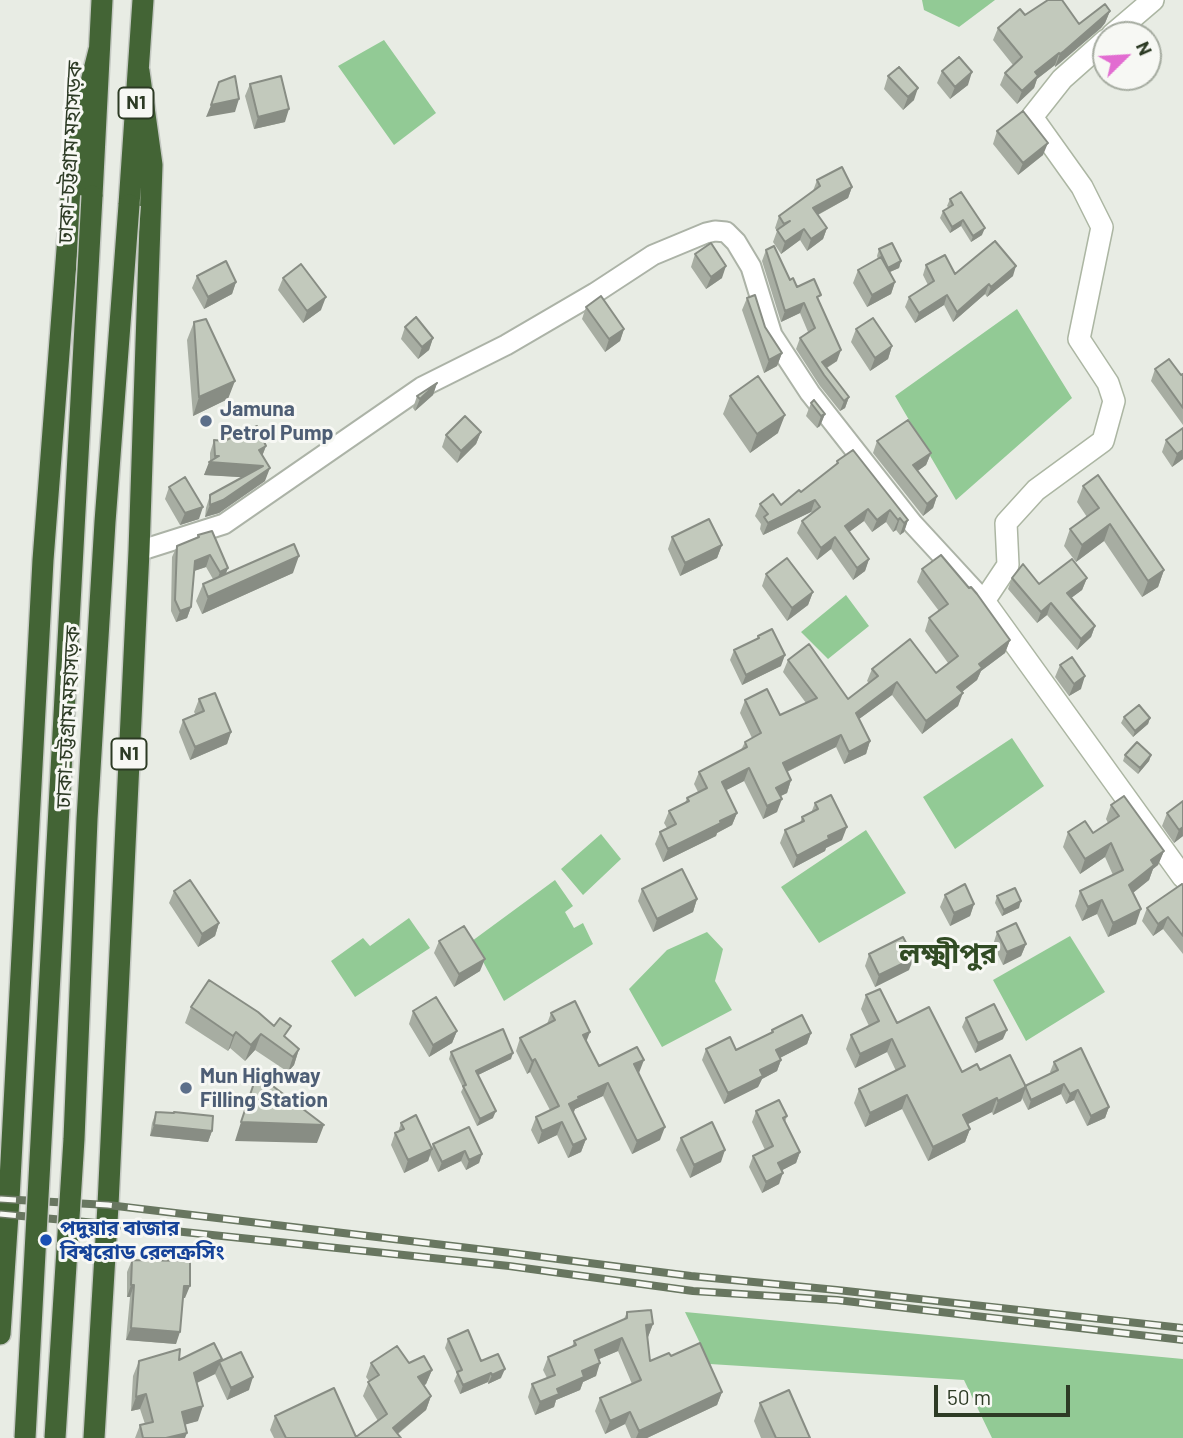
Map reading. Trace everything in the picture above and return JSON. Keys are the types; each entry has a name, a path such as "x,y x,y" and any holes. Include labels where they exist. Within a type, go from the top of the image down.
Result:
{"highway":[{"name":"ঢাকা-চট্টগ্রাম মহাসড়ক","path":"25,1438 102,0"},
{"name":"ঢাকা-চট্টগ্রাম মহাসড়ক","path":"55,1438 74,1139 88,792 143,0"},
{"name":"N1","path":"0,1334 44,546 75,146 99,50"},
{"name":"N1","path":"94,1438 108,1205 139,551 152,165 139,71"}],"main road":[{"path":"1128,21 1153,0"},
{"path":"1092,52 1062,79 1032,117 1082,187 1102,227 1079,339 1108,383 1114,401 1103,441 1036,490 1006,523 1008,565 984,601 1183,877"}],"street":[{"path":"139,551 223,524 422,387 506,345 595,293 653,255 716,231 726,232 736,242 755,277 772,335 810,393 913,524 984,601"}],"shaded area":[{"path":"922,0 995,0 959,27 924,10"},
{"path":"384,40 436,113 394,145 338,66"},
{"path":"1017,309 1072,398 956,500 895,396"},
{"path":"846,595 869,626 828,659 801,632"},
{"path":"1012,738 1044,786 955,849 923,797"},
{"path":"866,830 906,893 819,943 781,887"},
{"path":"601,834 621,859 583,895 561,869"},
{"path":"555,880 573,906 565,912 574,928 583,923 593,944 504,1001 472,941"},
{"path":"409,918 430,948 355,997 331,961 363,938 370,946"},
{"path":"707,932 723,949 715,981 732,1010 662,1047 629,989 667,950"},
{"path":"1070,936 1105,992 1026,1041 993,980"},
{"path":"685,1312 1183,1359 1183,1438 992,1438 964,1380 710,1364"}],"building":[{"path":"1048,0 1062,0 1079,24 1105,4 1110,11 1098,21 1092,21 1092,27 1035,72 1038,76 1022,91 1005,73 1022,57 998,28 1020,9 1025,15"},
{"path":"959,57 972,72 955,87 942,71"},
{"path":"899,67 918,88 908,97 888,76"},
{"path":"235,76 239,99 211,105 219,82"},
{"path":"281,76 289,109 258,117 250,84"},
{"path":"1023,111 1048,143 1023,163 997,131"},
{"path":"842,167 852,187 813,208 827,228 811,239 804,229 785,242 777,230 790,221 784,224 779,216 820,186 817,180"},
{"path":"961,192 985,228 973,236 963,220 952,227 943,211 953,205 950,199"},
{"path":"995,241 1016,266 991,287 989,284 957,312 947,295 919,313 909,297 934,281 926,265 945,255 955,274"},
{"path":"711,243 726,266 711,277 695,254"},
{"path":"892,243 901,261 888,268 879,249"},
{"path":"774,246 790,280 793,278 797,287 814,279 821,295 817,297 841,350 822,362 849,397 844,401 800,338 815,328 804,303 785,311 766,250"},
{"path":"881,257 895,282 872,295 858,270"},
{"path":"226,261 236,282 208,297 197,276"},
{"path":"301,264 326,297 307,311 283,278"},
{"path":"755,295 765,327 782,353 769,360 747,298"},
{"path":"601,296 624,329 609,339 586,307"},
{"path":"416,317 433,338 422,347 405,327"},
{"path":"873,318 892,346 875,358 856,329"},
{"path":"206,319 235,381 199,397 194,322"},
{"path":"1169,359 1181,375 1183,374 1183,408 1155,369"},
{"path":"758,376 785,415 757,434 730,396"},
{"path":"437,383 420,399 417,396"},
{"path":"814,400 825,414 821,416 811,403"},
{"path":"465,416 481,432 461,451 446,435"},
{"path":"908,420 931,453 913,465 937,496 927,504 877,441"},
{"path":"257,426 266,446 259,450 270,468 223,500 210,505 210,495 263,466 209,462 219,456 215,456 214,440 224,441"},
{"path":"1183,428 1183,450 1177,454 1166,440"},
{"path":"853,450 908,520 904,523 900,518 898,520 890,510 877,520 868,509 845,526 869,559 857,568 835,537 821,548 802,521 820,507 815,500 768,523 764,517 768,514 760,504 773,494 781,505"},
{"path":"1098,475 1164,570 1148,581 1110,524 1082,545 1070,529 1099,508 1083,486"},
{"path":"185,477 203,507 185,513 169,487"},
{"path":"709,519 722,545 685,563 672,537"},
{"path":"212,531 228,568 220,572 210,555 195,561 191,607 180,611 175,600 177,546"},
{"path":"294,544 299,556 208,597 203,584"},
{"path":"941,555 977,594 1010,640 979,664 982,668 957,687 963,693 926,721 897,682 856,713 870,741 849,752 841,735 783,763 791,780 776,788 782,799 767,806 749,768 722,782 737,813 668,849 660,832 676,824 669,811 707,788 699,772 747,747 745,742 761,733 745,700 767,689 780,715 817,698 788,660 809,644 848,699 878,676 872,669 910,639 936,673 958,656 929,618 948,604 922,569"},
{"path":"787,558 813,592 792,608 766,574"},
{"path":"1072,559 1087,578 1067,593 1095,626 1081,639 1051,603 1041,612 1012,578 1023,564 1039,584"},
{"path":"772,629 785,655 746,675 734,650"},
{"path":"1072,657 1085,676 1074,684 1060,665"},
{"path":"215,693 231,732 195,747 183,720 204,711 199,699"},
{"path":"1139,705 1150,718 1135,731 1124,717"},
{"path":"1137,742 1151,755 1140,768 1125,755"},
{"path":"831,795 847,827 797,856 785,830 804,821 802,817 818,809 815,803"},
{"path":"1124,796 1164,851 1151,860 1154,865 1129,885 1141,909 1113,923 1102,900 1088,907 1080,891 1123,870 1111,843 1085,859 1068,832 1085,821 1093,833 1119,816 1111,805"},
{"path":"1183,801 1183,827 1179,830 1167,813"},
{"path":"682,869 697,899 657,919 642,889"},
{"path":"190,880 219,923 202,934 174,891"},
{"path":"965,884 974,904 954,913 945,895"},
{"path":"1182,884 1183,936 1168,917 1158,924 1147,908"},
{"path":"1015,888 1021,901 1004,910 997,896"},
{"path":"1016,923 1026,944 1007,952 997,932"},
{"path":"464,926 485,959 459,974 439,941"},
{"path":"903,937 914,958 879,975 869,954"},
{"path":"209,980 258,1012 274,1026 280,1018 291,1026 284,1036 299,1049 293,1057 261,1034 251,1045 236,1032 233,1036 191,1007"},
{"path":"880,989 897,1023 929,1007 962,1072 977,1064 980,1070 1010,1055 1026,1087 963,1115 970,1129 933,1147 907,1095 870,1113 859,1089 905,1066 892,1039 860,1054 851,1035 879,1021 866,995"},
{"path":"436,997 457,1031 433,1045 413,1011"},
{"path":"575,1001 590,1032 583,1035 599,1066 637,1047 644,1060 634,1064 665,1127 637,1141 608,1083 569,1104 586,1139 573,1145 562,1122 542,1131 536,1117 559,1106 535,1059 532,1061 520,1038 555,1020 551,1013"},
{"path":"994,1004 1007,1030 978,1043 966,1018"},
{"path":"802,1015 811,1033 776,1050 781,1060 760,1070 763,1076 728,1093 706,1049 730,1037 736,1050"},
{"path":"503,1029 513,1053 476,1071 496,1111 480,1119 463,1086 466,1085 451,1052"},
{"path":"1081,1048 1109,1107 1091,1116 1078,1090 1070,1094 1064,1084 1031,1100 1025,1086 1058,1070 1054,1062"},
{"path":"257,1074 324,1125 241,1122"},
{"path":"779,1100 787,1116 783,1118 800,1152 778,1163 783,1173 766,1182 753,1156 773,1146 756,1111"},
{"path":"156,1112 213,1116 212,1131 154,1125"},
{"path":"416,1115 432,1149 408,1160 395,1133 404,1129 401,1123"},
{"path":"712,1122 725,1150 694,1165 681,1138"},
{"path":"469,1127 482,1154 469,1160 465,1151 442,1162 433,1144"},
{"path":"132,1260 190,1261 190,1286 184,1286 180,1332 131,1328 134,1285 131,1285"},
{"path":"651,1310 653,1324 646,1325 650,1361 669,1353 671,1356 700,1343 722,1392 639,1431 630,1412 610,1421 600,1398 641,1380 622,1338 595,1350 600,1363 582,1371 584,1377 557,1389 559,1394 540,1402 532,1384 555,1375 548,1357 576,1345 574,1341 627,1318 627,1312"},
{"path":"468,1330 481,1361 498,1354 505,1369 463,1385 457,1372 462,1370 448,1339"},
{"path":"214,1343 222,1359 194,1373 203,1406 182,1412 187,1433 166,1438 143,1438 140,1425 153,1422 146,1394 136,1397 139,1361 180,1349 179,1360"},
{"path":"397,1346 409,1363 424,1356 432,1370 418,1377 431,1396 393,1428 401,1438 286,1438 275,1416 334,1388 356,1437 387,1414 368,1382 379,1375 371,1363"},
{"path":"241,1352 253,1377 231,1388 219,1362"},
{"path":"789,1390 810,1438 776,1438 760,1403"}],"railway":[{"path":"0,1199 108,1205 691,1276 1183,1328"},
{"path":"0,1214 509,1266 693,1291 837,1300 1183,1340"}],"place":[{"name":"Jamuna Petrol Pump","path":"206,421"},
{"name":"Mun Highway Filling Station","path":"186,1088"},
{"name":"পদুয়ার বাজার বিশ্বরোড রেলক্রসিং","path":"46,1240"}],"district":[{"name":"লক্ষ্মীপুর","path":"948,954"}]}
